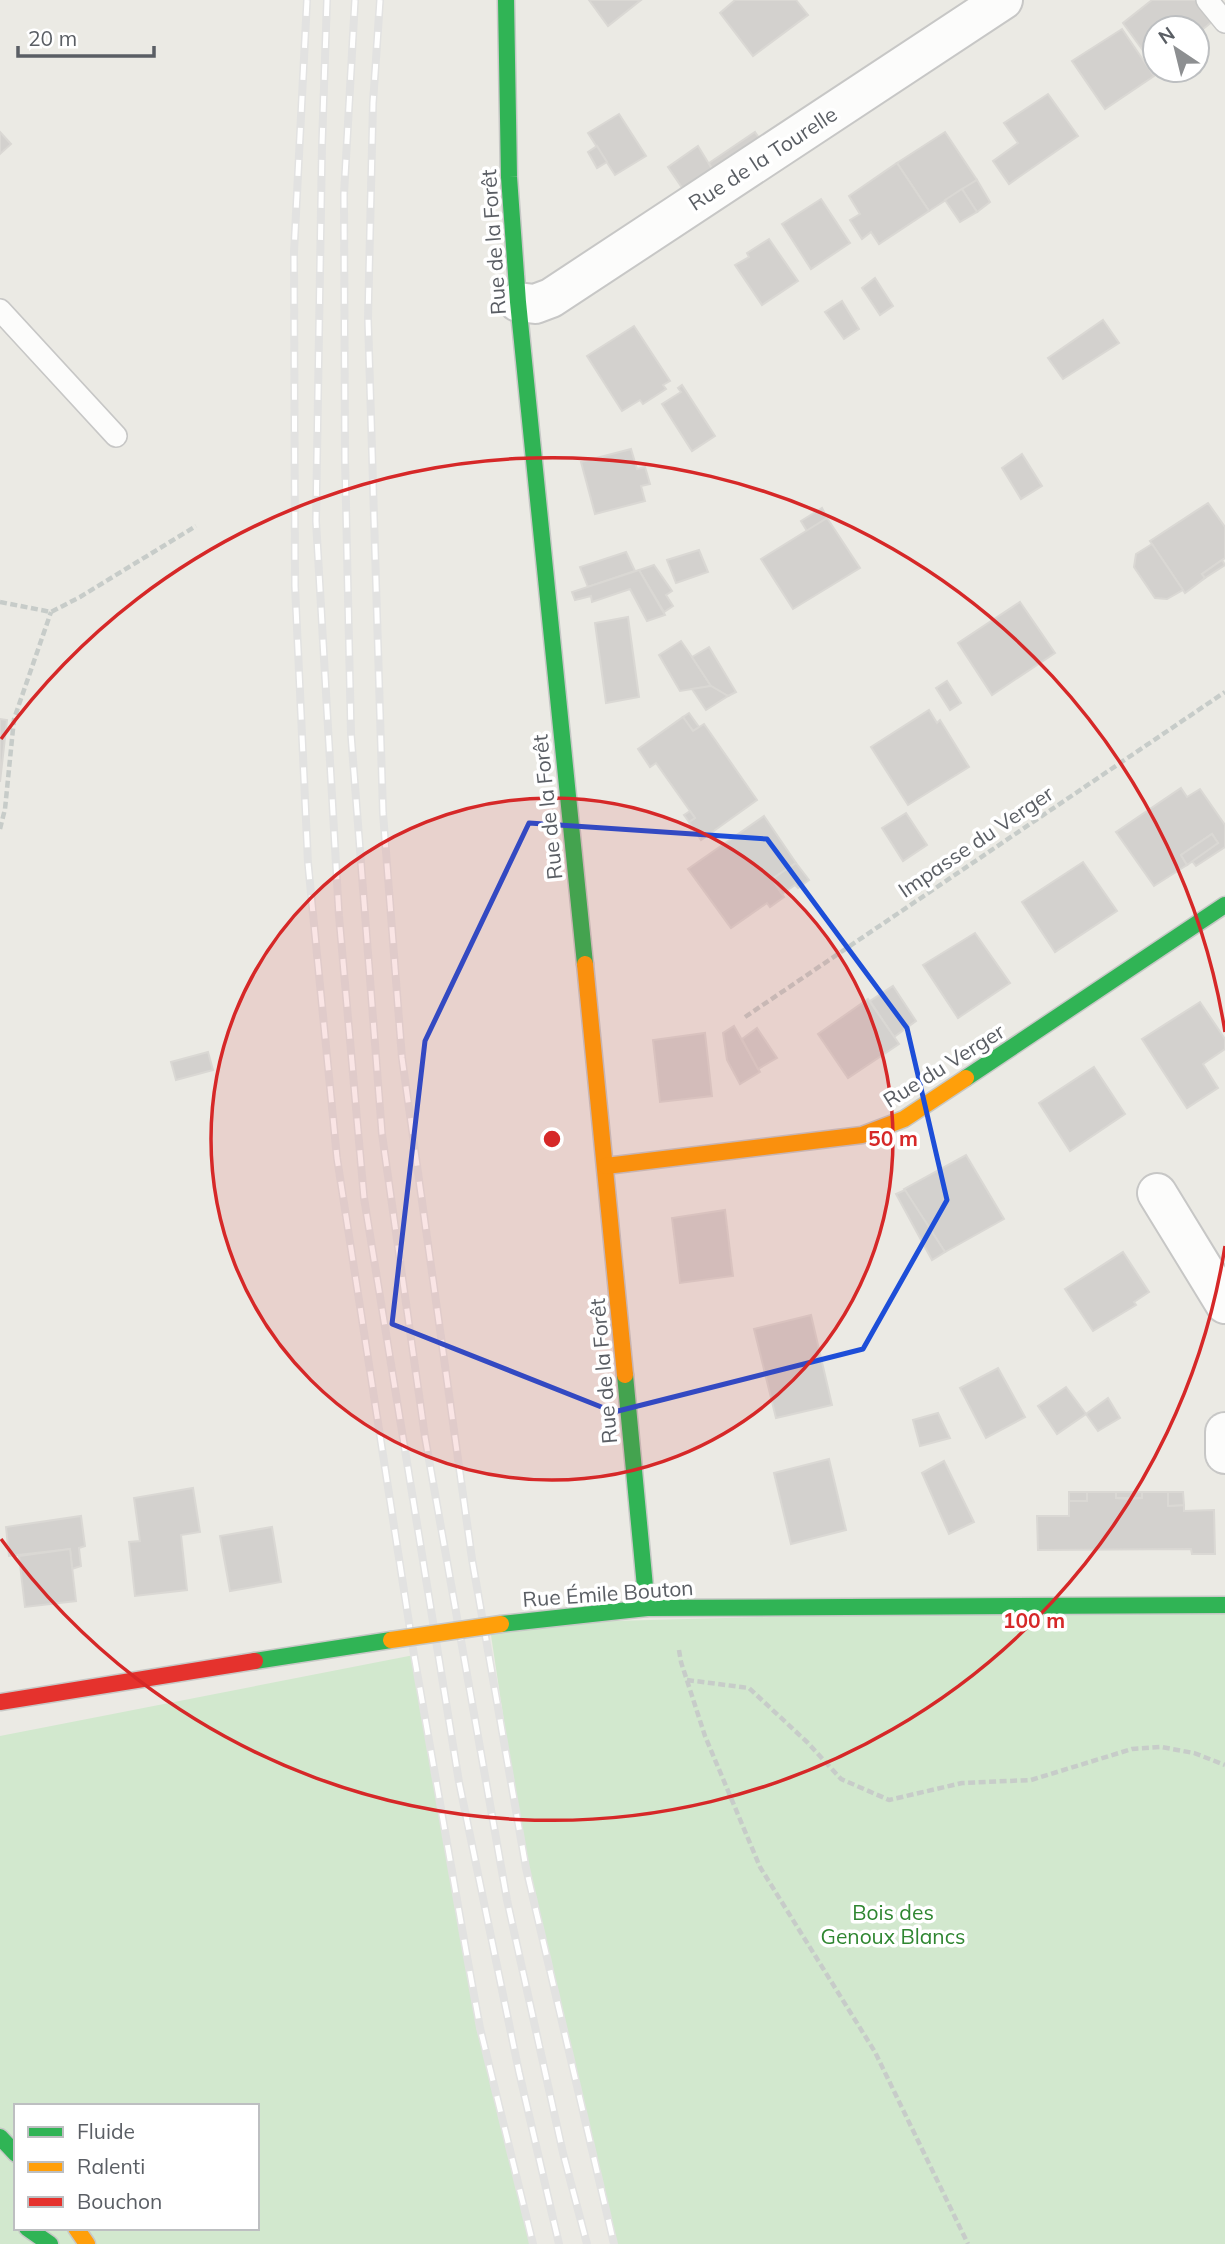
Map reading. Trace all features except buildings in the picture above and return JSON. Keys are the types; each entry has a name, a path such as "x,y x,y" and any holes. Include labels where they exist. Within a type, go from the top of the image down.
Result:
{"street":[{"name":"Rue de la Forêt","path":"506,0 509,177 518,302 606,1167 647,1608"},
{"name":"Rue de la Tourelle","path":"518,302 535,304 551,298 1003,0"},
{"name":"Rue du Verger","path":"606,1167 863,1135 904,1119 1225,905"},
{"path":"1157,1193 1225,1304"},
{"path":"1225,1432 1225,1454"},
{"name":"Rue Émile Bouton","path":"0,1702 500,1624 647,1608 1225,1605"},
{"path":"0,2137 14,2152"},
{"path":"30,2230 50,2244"}],"lane":[{"path":"1207,0 1225,22"},
{"path":"0,310 116,436"}],"path":[{"path":"0,601 51,612 197,526"},
{"path":"0,829 5,809 14,719 51,612"},
{"name":"Impasse du Verger","path":"745,1017 1225,692"},
{"path":"673,1608 681,1662 705,1736 760,1867 875,2052 968,2244"},
{"path":"687,1680 749,1688 807,1742 841,1779 889,1800 962,1783 1031,1780 1132,1749 1161,1746 1194,1753 1225,1765"}],"highlighted area":[{"path":"529,823 767,839 907,1028 947,1200 863,1349 614,1412 392,1324 425,1041"}],"green space":[{"name":"Bois des Genoux Blancs","path":"1225,1605 1225,2244 614,2244 526,1868 491,1635 501,1624"},
{"path":"414,1655 480,2028 533,2244 0,2244 0,1736"}],"railway":[{"path":"307,0 294,252 295,586 308,863 337,1158 414,1655 466,1951 480,2028 533,2244"},
{"path":"327,0 316,521 339,916 364,1198 459,1782 519,2072 559,2244"},
{"path":"355,0 344,194 345,460 351,734 382,1134 425,1437 507,1900 563,2153 587,2244"},
{"path":"380,0 373,103 368,319 383,813 402,1058 472,1559 526,1868 614,2244"}],"traffic: fast":[{"path":"506,0 509,177 518,302 585,964"},
{"path":"966,1078 1225,905"},
{"path":"625,1375 647,1608"},
{"path":"501,1624 647,1608 1225,1605"},
{"path":"255,1661 391,1640"},
{"path":"0,2137 14,2152"},
{"path":"30,2230 50,2244"}],"traffic: slow":[{"path":"585,964 625,1375"},
{"path":"606,1166 862,1135 904,1119 966,1078"},
{"path":"391,1640 501,1624"},
{"path":"77,2230 87,2244"}],"traffic: jam":[{"path":"0,1702 255,1661"}]}
